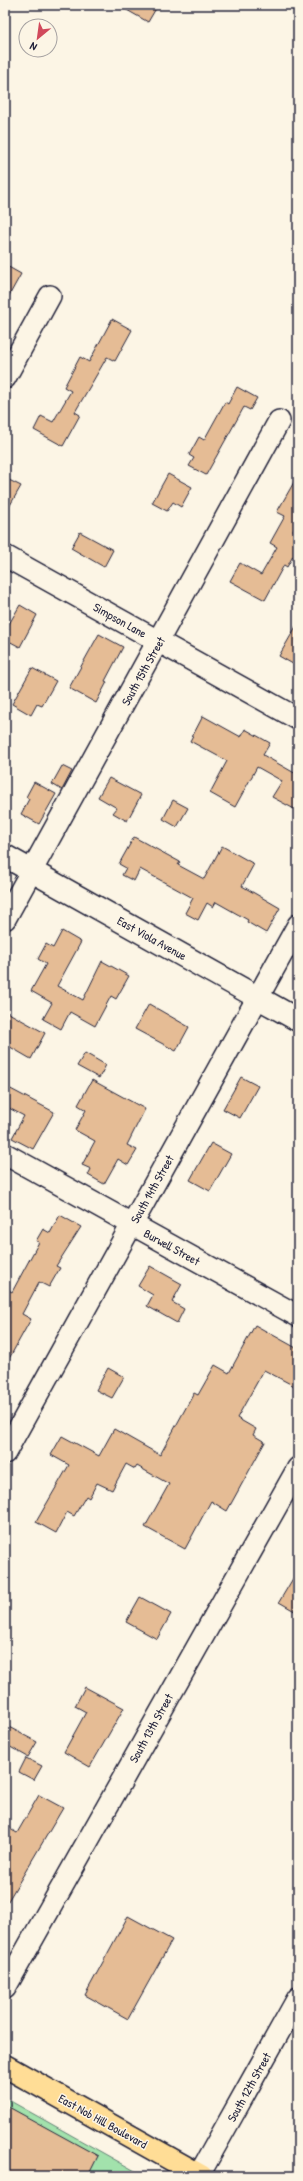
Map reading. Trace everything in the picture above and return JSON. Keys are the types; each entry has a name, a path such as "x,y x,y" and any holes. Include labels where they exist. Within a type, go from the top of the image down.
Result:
{"main road":[{"name":"East Nob Hill Boulevard","path":"5,2066 200,2175"}],"street":[{"path":"5,378 50,296"},
{"name":"South 15th Street","path":"5,919 159,642 279,421"},
{"name":"Simpson Lane","path":"5,556 298,719"},
{"name":"East Viola Avenue","path":"5,856 298,1020"},
{"name":"South 14th Street","path":"5,1453 298,925"},
{"name":"Burwell Street","path":"5,1154 298,1316"},
{"name":"South 13th Street","path":"5,1988 298,1468"},
{"name":"South 12th Street","path":"200,2175 298,1998"}],"green space":[{"path":"5,2098 144,2176 5,2176"}],"building":[{"path":"118,5 158,5 148,22"},
{"path":"5,265 21,274 5,303"},
{"path":"112,319 132,330 115,361 107,357 75,412 80,415 63,446 34,430 41,416 53,422 71,391 64,387 80,357 89,362"},
{"path":"237,387 257,398 250,410 244,407 206,475 189,466 194,458 189,455 199,437 204,440 225,402 228,404"},
{"path":"168,474 192,487 181,507 173,502 167,511 152,503"},
{"path":"298,475 298,523 293,531 298,533 298,559 293,556 287,567 284,565 265,600 230,581 240,563 261,575 277,547 270,543 285,516 277,512"},
{"path":"5,478 21,486 5,514"},
{"path":"80,532 113,550 104,567 71,548"},
{"path":"20,605 37,615 20,647 5,639 5,631"},
{"path":"298,623 298,667 279,656"},
{"path":"99,634 123,647 105,681 107,682 96,703 69,688"},
{"path":"32,668 56,681 42,706 37,704 31,715 12,704"},
{"path":"203,716 241,737 245,729 270,743 263,755 298,775 298,811 272,797 282,781 257,767 235,807 210,793 227,761 190,741"},
{"path":"62,766 72,771 62,790 52,784"},
{"path":"109,778 141,795 127,821 113,813 117,808 98,797"},
{"path":"34,782 56,794 39,824 21,814 29,799 26,797"},
{"path":"173,800 188,808 177,827 163,819"},
{"path":"134,837 180,862 178,865 204,879 222,846 254,864 242,886 280,908 266,933 247,922 248,920 216,902 213,907 207,903 198,920 185,913 193,898 140,869 134,881 122,875 126,868 119,864"},
{"path":"62,931 81,942 57,986 83,1000 102,961 129,976 116,999 111,996 95,1026 70,1012 61,1029 43,1019 52,1003 31,991 46,964 38,959 46,944 53,948"},
{"path":"149,1004 189,1027 176,1051 135,1029"},
{"path":"5,1011 45,1033 31,1059 5,1044"},
{"path":"85,1053 106,1065 99,1078 77,1066"},
{"path":"241,1077 258,1086 240,1118 223,1109"},
{"path":"92,1080 145,1109 127,1145 137,1150 128,1165 118,1159 104,1184 88,1175 91,1169 82,1165 95,1141 75,1130 86,1110 78,1105"},
{"path":"5,1086 54,1112 33,1149 12,1138 24,1116 5,1106"},
{"path":"211,1143 231,1154 210,1191 190,1180"},
{"path":"60,1215 81,1227 56,1266 60,1268 49,1287 39,1282 22,1314 31,1319 5,1366 5,1288 12,1292 39,1242 36,1241 43,1229 50,1233"},
{"path":"150,1266 182,1284 172,1302 184,1309 177,1323 147,1306 153,1295 138,1286"},
{"path":"255,1325 298,1349 298,1388 264,1370 237,1418 256,1429 253,1435 265,1442 227,1511 211,1501 185,1549 145,1527 169,1484 137,1466 135,1469 126,1464 112,1490 97,1483 89,1498 86,1496 74,1516 67,1512 56,1533 36,1522 69,1465 51,1455 62,1436 99,1456 114,1429 160,1455 194,1393 198,1395 215,1365 229,1373"},
{"path":"108,1368 124,1377 112,1398 96,1390"},
{"path":"298,1570 298,1613 279,1602"},
{"path":"140,1597 171,1614 157,1639 126,1622"},
{"path":"85,1687 124,1708 90,1767 64,1752 86,1712 75,1706"},
{"path":"5,1725 37,1742 28,1757 5,1744"},
{"path":"26,1758 42,1766 34,1780 19,1772"},
{"path":"39,1795 63,1808 5,1906 5,1826 17,1833"},
{"path":"128,1916 172,1940 128,2019 85,1995"},
{"path":"5,2105 98,2156 88,2176 5,2176"}]}
